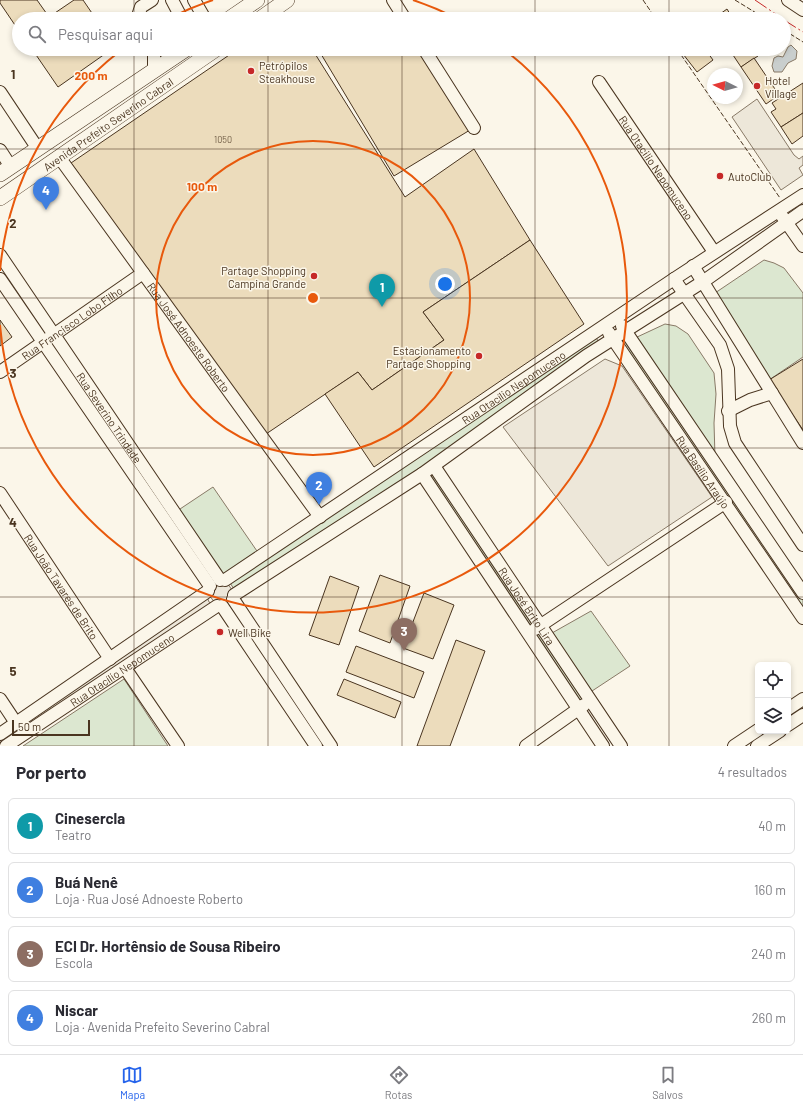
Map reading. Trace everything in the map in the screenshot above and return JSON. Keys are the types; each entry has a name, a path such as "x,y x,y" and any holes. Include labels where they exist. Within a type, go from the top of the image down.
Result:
{"main road":[{"path":"239,12 257,0"},
{"path":"270,12 287,0"},
{"name":"Avenida Prefeito Severino Cabral","path":"6,171 175,56"},
{"name":"Avenida Prefeito Severino Cabral","path":"0,198 206,56"}],"street":[{"path":"140,12 141,8 152,0"},
{"path":"172,0 178,12"},
{"path":"194,0 201,12"},
{"path":"393,0 401,12"},
{"path":"788,0 803,10"},
{"path":"154,56 154,70"},
{"path":"428,56 474,128"},
{"name":"Rua Otacilio Nepomuceno","path":"599,82 714,252"},
{"path":"0,92 38,149"},
{"path":"0,150 6,171"},
{"name":"Rua José Adnoeste Roberto","path":"59,157 320,517"},
{"name":"Rua Otacílio Nepomuceno","path":"222,580 320,517 674,278 803,195"},
{"path":"779,211 803,246"},
{"name":"Rua Otacílio Nepomuceno","path":"233,597 434,466 586,356 627,332 685,294 803,211"},
{"name":"Rua Severino Trindade","path":"0,254 222,580"},
{"path":"694,266 803,443"},
{"name":"Rua Francisco Lobo Filho","path":"0,372 143,273"},
{"name":"Rua Severino Trindade","path":"0,278 209,588"},
{"path":"674,278 720,345 728,368 728,411 730,426 735,443 803,545"},
{"path":"11,295 22,287"},
{"name":"Rua Basílio Araújo","path":"616,318 627,332 803,593"},
{"name":"Rua Basílio Araújo","path":"604,326 726,502 803,618"},
{"path":"728,411 750,400 772,393"},
{"name":"Rua José Brito Lira","path":"434,466 541,624 621,746"},
{"name":"Rua José Brito Lira","path":"422,474 577,710 603,746"},
{"name":"Rua João Tavares de Brito","path":"0,493 110,660"},
{"path":"527,634 726,502"},
{"path":"316,746 220,606 209,598 209,588 216,581 222,580 233,588 233,597 331,746"},
{"name":"Rua Otacílio Nepomuceno","path":"0,734 110,660 209,588"},
{"path":"220,606 226,605 233,597"},
{"name":"Rua Otacílio Nepomuceno","path":"6,746 220,606"},
{"path":"124,668 178,746"},
{"path":"0,699 16,723"},
{"path":"791,707 803,699"},
{"path":"526,746 591,701"},
{"path":"791,723 803,715"},
{"path":"734,746 755,732"},
{"path":"757,746 775,734"}],"green space":[{"path":"764,260 784,268 803,293 803,357 769,380 715,293"},
{"path":"665,324 676,326 688,334 714,373 716,394 714,423 715,457 635,338"},
{"path":"626,335 803,598 803,615 618,341"},
{"path":"595,336 600,344 414,473 236,592 228,580"},
{"path":"433,467 538,622 528,629 425,473"},
{"path":"213,487 259,554 224,579 177,511"},
{"path":"591,611 630,666 589,693 552,633"},
{"path":"541,628 587,701 576,708 531,635"},
{"path":"124,679 168,746 23,746"}],"shaded area":[{"path":"791,45 797,51 796,59 788,63 782,72 774,72 772,66 774,58 778,56 791,56"},
{"path":"757,99 794,155 799,159 803,156 803,165 799,168 803,175 781,190 732,117"},
{"path":"605,359 622,366 712,497 608,566 503,427"},
{"path":"221,582 229,585 232,593 229,601 221,604 213,601 210,593 213,585"},
{"path":"206,594 209,602 215,606 3,746 0,746 0,736"}],"building":[{"path":"0,0 37,0 45,12 12,12 12,21 0,3"},
{"path":"74,0 83,0 91,12 56,12"},
{"path":"37,56 102,56 58,87"},
{"name":"Partage Shopping Campina Grande","path":"228,56 316,56 405,197 474,149 530,240 423,312 444,340 372,390 358,372 266,434 71,163"},
{"path":"322,56 425,56 470,130 394,176"},
{"path":"685,56 710,56 713,60 697,72"},
{"path":"734,56 758,56 741,67"},
{"path":"754,58 779,95 766,104 741,67"},
{"path":"803,83 803,113 781,127 771,112 776,109 772,103"},
{"path":"803,113 803,136 792,144 781,127"},
{"name":"Estacionamento Partage Shopping","path":"530,240 584,324 374,467 325,394 358,372 372,390 444,340 423,312"},
{"path":"0,320 12,337 0,346"},
{"path":"803,359 803,430 769,380"},
{"path":"380,575 410,586 390,643 359,631"},
{"path":"330,576 359,587 339,645 309,635"},
{"path":"424,593 454,605 433,659 403,648"},
{"path":"456,640 485,651 450,746 417,746"},
{"path":"356,646 424,672 414,698 346,672"},
{"path":"344,679 401,702 395,718 337,695"}],"fence":[{"path":"643,0 651,12"},
{"path":"735,0 755,12"},
{"path":"791,34 803,42"},
{"path":"682,56 780,198"}],"power":[{"path":"755,0 773,12"},
{"path":"791,24 803,32"}],"place":[{"name":"Petrópilos Steakhouse","path":"251,71"},
{"name":"Hotel Village","path":"757,86"},
{"name":"AutoClub","path":"720,176"},
{"name":"Niscar","path":"46,210"},
{"name":"Partage Shopping Campina Grande","path":"314,276"},
{"name":"Cinesercla","path":"382,307"},
{"name":"Estacionamento Partage Shopping","path":"479,356"},
{"name":"Buá Nenê","path":"319,505"},
{"name":"Well Bike","path":"220,632"},
{"name":"ECI Dr. Hortênsio de Sousa Ribeiro","path":"404,651"}]}
